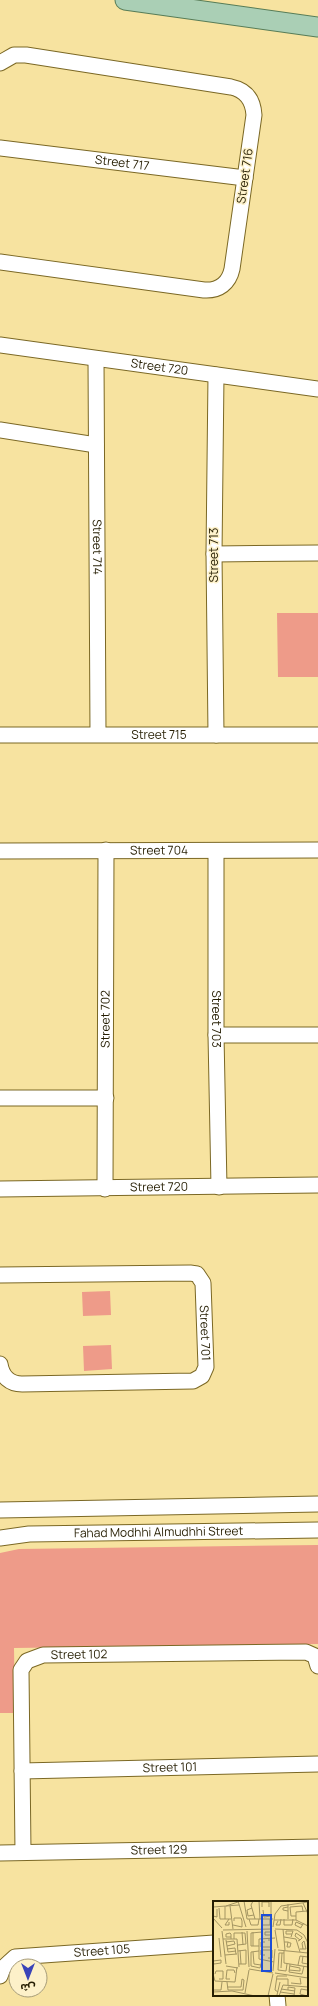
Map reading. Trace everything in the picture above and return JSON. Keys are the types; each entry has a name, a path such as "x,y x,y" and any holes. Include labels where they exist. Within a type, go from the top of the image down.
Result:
{"main road":[{"path":"125,0 318,27"}],"street":[{"name":"Street 716","path":"0,63 14,55 26,55 237,88 250,99 254,110 231,274 225,283 215,289 204,290 0,262"},
{"name":"Street 717","path":"0,148 245,178"},
{"name":"Street 720","path":"0,345 318,389"},
{"name":"Street 714","path":"96,359 98,734"},
{"name":"Street 713","path":"216,375 214,554 216,735"},
{"path":"0,430 96,445"},
{"path":"214,554 318,553"},
{"name":"Street 715","path":"0,735 318,735"},
{"name":"Street 704","path":"0,850 318,850"},
{"name":"Street 702","path":"105,1189 106,850"},
{"name":"Street 703","path":"216,850 216,1035 219,1187"},
{"path":"216,1035 318,1035"},
{"path":"0,1098 106,1098"},
{"name":"Street 720","path":"0,1190 318,1185"},
{"name":"Street 701","path":"0,1275 197,1274 203,1283 206,1367 202,1376 193,1381 22,1384 7,1380 2,1372 0,1364"},
{"path":"166,1507 196,1500 219,1497 318,1494"},
{"name":"Fahad Modhhi Almudhhi Street","path":"0,1510 318,1504"},
{"path":"59,1534 55,1522 56,1517 61,1510"},
{"name":"Fahad Modhhi Almudhhi Street","path":"0,1538 29,1534 318,1530"},
{"name":"Street 102","path":"23,1852 21,1670 27,1661 43,1655 306,1652 314,1656 318,1666"},
{"name":"Street 101","path":"22,1771 318,1764"},
{"name":"Street 129","path":"0,1853 318,1847"},
{"name":"Street 105","path":"0,1976 4,1968 15,1957 213,1943"},
{"path":"277,1996 278,2006"}],"shaded area":[{"path":"277,613 318,613 318,677 278,677"},
{"path":"110,1291 111,1315 83,1316 82,1292"},
{"path":"111,1345 112,1369 84,1371 83,1346"},
{"path":"318,1545 318,1644 14,1648 15,1713 0,1713 0,1553 19,1549"}]}
